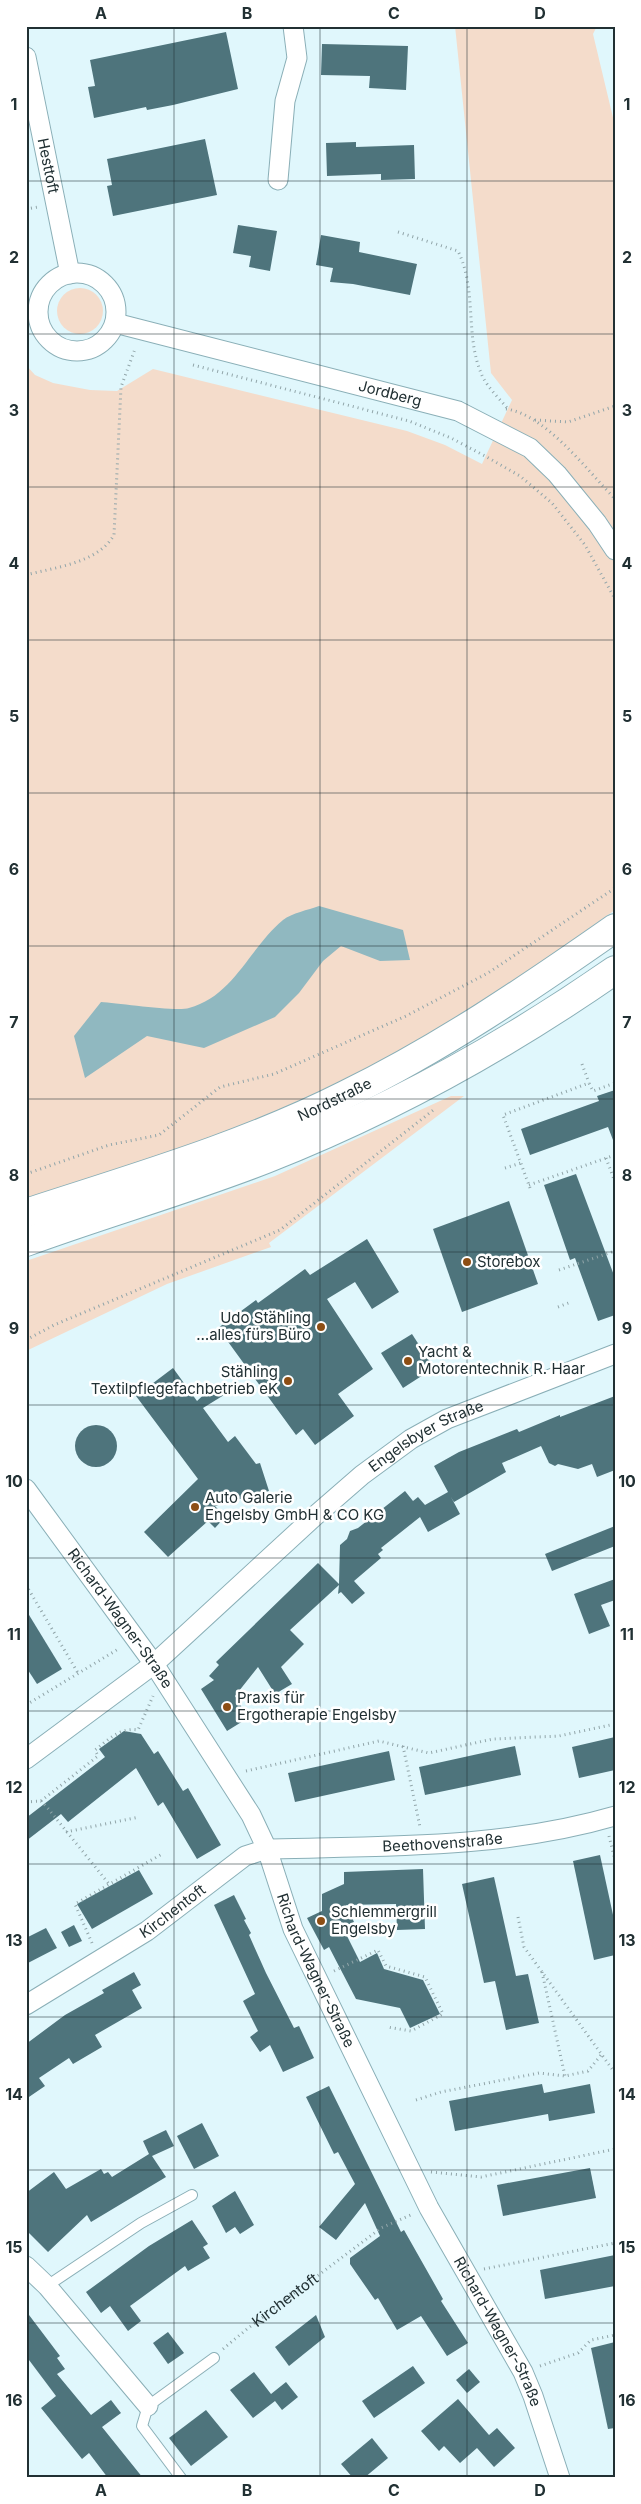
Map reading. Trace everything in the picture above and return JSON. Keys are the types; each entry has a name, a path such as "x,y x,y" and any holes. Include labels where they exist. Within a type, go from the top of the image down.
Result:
{"main road":[{"name":"Nordstraße","path":"26,1213 255,1135 344,1096 426,1053 507,1003 615,928"},
{"name":"Nordstraße","path":"26,1242 258,1162 357,1119 498,1044 566,1004 615,970"}],"street":[{"path":"278,180 285,101 297,58 293,26"},
{"name":"Hesttoft","path":"26,57 70,274"},
{"path":"83,273 96,278 106,286 113,297 116,310 110,331 96,347 85,351 72,352 60,348 46,337 32,321 41,295 58,278 70,274 83,273"},
{"name":"Jordberg","path":"110,331 458,411 530,448 562,481 597,523 615,550"},
{"name":"Engelsbyer Straße","path":"26,1759 154,1664 316,1515 362,1475 411,1439 447,1419 615,1354"},
{"name":"Richard-Wagner-Straße","path":"26,1489 154,1664 251,1815 267,1849 283,1903 429,2208 523,2372 533,2396 560,2478"},
{"name":"Beethovenstraße","path":"267,1849 435,1844 502,1839 560,1830 610,1817"},
{"name":"Kirchentoft","path":"26,2005 100,1962 147,1931 245,1856 267,1849"},
{"path":"26,2266 47,2286 148,2406"}],"lane":[{"path":"47,2286 141,2224 192,2195"},
{"path":"181,2478 142,2426 148,2406 214,2358"}],"path":[{"path":"398,232 458,251 466,267 475,352 481,374 507,408"},
{"path":"110,331 134,349 144,351"},
{"path":"26,576 95,555 107,547 114,535 121,387 134,349"},
{"path":"189,364 410,421 450,438 485,456 520,476 552,503 585,545 615,599"},
{"path":"535,420 568,422 615,406"},
{"path":"26,1174 109,1145 159,1135 220,1087 274,1074 406,1016 488,973 615,888"},
{"path":"582,1064 593,1091 615,1083"},
{"path":"589,1083 503,1115 530,1187 615,1155"},
{"path":"606,1158 615,1182"},
{"path":"505,1168 521,1163"},
{"path":"26,1340 54,1325 280,1230 347,1176"},
{"path":"559,1270 615,1251"},
{"path":"558,1307 571,1302"},
{"path":"26,1585 78,1673"},
{"path":"26,1705 136,1638"},
{"path":"26,1802 40,1801 98,1756 95,1750 120,1731 130,1728 138,1730 154,1696 168,1686"},
{"path":"226,1775 379,1741 429,1753 493,1739 559,1736 615,1724"},
{"path":"404,1746 420,1829 435,1844"},
{"path":"40,1801 109,1884"},
{"path":"66,1832 139,1817"},
{"path":"610,1817 615,1860"},
{"path":"100,1962 75,1904 162,1854"},
{"path":"518,1917 524,1947 615,2073"},
{"path":"318,1979 378,1950 386,1966 425,1977 443,2014 411,2031 386,2027"},
{"path":"541,1969 565,2076"},
{"path":"416,2100 441,2092 539,2073 565,2076 588,2071 601,2055"},
{"path":"411,2170 481,2177 615,2149"},
{"name":"Kirchentoft","path":"214,2358 247,2329 381,2228 429,2208"},
{"path":"466,2274 615,2243"},
{"path":"523,2372 578,2353 592,2340 615,2335"}],"shaded area":[{"path":"455,26 597,26 593,34 615,126 615,910 489,999 361,1075 221,1136 26,1199 26,365 35,375 53,383 90,390 117,391 153,369 407,431 445,445 482,464 512,400 491,373"},
{"path":"80,288 93,292 99,298 103,311 99,324 93,330 80,334 67,330 61,324 57,311 61,298 67,292"},
{"path":"451,1096 464,1096 269,1243 271,1247 167,1284 26,1351 26,1261 275,1176"}],"water":[{"path":"319,906 403,930 410,960 380,961 341,946 323,961 299,993 275,1017 204,1048 147,1036 85,1078 74,1036 101,1002 182,1009 205,1002 230,982 271,931 283,920"}],"building":[{"path":"226,32 238,89 173,105 147,110 146,107 94,118 88,87 95,86 90,60"},
{"path":"322,44 408,46 406,90 369,88 370,76 321,75"},
{"path":"205,139 217,195 113,216 107,186 112,185 107,159"},
{"path":"356,142 356,147 414,145 415,179 381,180 381,174 327,176 326,143"},
{"path":"238,225 277,231 270,271 249,267 251,256 233,253"},
{"path":"321,235 360,242 359,252 417,264 410,295 353,284 330,282 333,268 316,265"},
{"path":"615,1090 615,1140 613,1140 608,1127 530,1155 521,1129 599,1101 597,1096"},
{"path":"576,1174 615,1278 615,1315 598,1321 575,1258 570,1260 544,1185"},
{"path":"509,1201 538,1284 462,1312 433,1229"},
{"path":"367,1239 399,1292 372,1309 355,1282 327,1299 373,1369 338,1394 354,1416 315,1445 303,1429 296,1435 218,1328 256,1300 258,1303 305,1269 310,1275"},
{"name":"Yacht & Motorentechnik R. Haar","path":"412,1334 434,1368 403,1388 381,1353"},
{"path":"173,1368 197,1401 211,1388 215,1386 221,1388 224,1395 203,1408 228,1442 235,1436 256,1464 260,1463 269,1491 215,1506 225,1517 215,1528 208,1521 168,1557 144,1532 198,1479 136,1396"},
{"path":"615,1396 615,1470 597,1477 592,1464 578,1469 558,1464 555,1466 549,1463 541,1446 502,1463 506,1472 454,1502 451,1497 460,1514 428,1532 420,1517 381,1548 383,1550 378,1554 381,1558 354,1581 365,1593 352,1604 341,1592 338,1594 339,1585 290,1630 304,1644 281,1667 292,1684 275,1694 258,1667 235,1696 248,1718 227,1731 201,1689 214,1680 209,1676 219,1665 216,1662 318,1563 339,1584 340,1545 347,1539 350,1531 358,1528 405,1491 413,1501 418,1497 425,1505 448,1492 434,1466 459,1452 517,1429 519,1432 560,1415 560,1417"},
{"path":"96,1425 111,1431 117,1446 111,1461 96,1467 81,1461 75,1446 81,1431"},
{"path":"615,1526 615,1546 552,1571 545,1554"},
{"path":"615,1579 615,1600 601,1605 610,1626 589,1634 574,1594"},
{"path":"26,1610 62,1669 37,1684 26,1667"},
{"path":"124,1731 141,1734 154,1754 158,1751 183,1791 188,1788 221,1845 197,1859 163,1802 158,1806 136,1768 68,1822 61,1814 26,1841 26,1818 105,1757 99,1749"},
{"path":"615,1737 615,1770 579,1778 572,1747"},
{"path":"515,1746 521,1775 425,1795 419,1767"},
{"path":"389,1751 395,1780 295,1802 288,1773"},
{"path":"600,1855 615,1924 615,1955 594,1960 573,1861"},
{"path":"423,1869 425,1929 397,1930 396,1904 346,1905 354,1922 343,1928 360,1962 377,1953 384,1969 423,1980 440,2014 410,2028 400,2008 356,1999 329,1947 324,1950 307,1918 322,1911 322,1894 344,1884 344,1872"},
{"path":"139,1870 153,1894 92,1929 77,1904"},
{"path":"494,1877 516,1976 528,1974 539,2023 506,2030 495,1981 484,1983 462,1884"},
{"path":"234,1895 246,1919 244,1920 251,1933 249,1935 266,1973 294,2028 299,2026 314,2058 283,2072 270,2045 260,2052 250,2037 258,2031 243,2001 255,1994 214,1905"},
{"path":"74,1925 82,1941 69,1947 61,1932"},
{"path":"46,1928 57,1948 26,1964 26,1938"},
{"path":"134,1972 141,1985 132,1990 142,2008 95,2035 102,2047 73,2064 69,2058 39,2078 45,2086 26,2099 26,2044 65,2015 104,1993 102,1990"},
{"path":"542,2084 544,2093 590,2084 595,2113 549,2121 548,2114 455,2131 449,2101"},
{"path":"329,2086 401,2232 404,2230 443,2299 441,2301 468,2343 447,2356 421,2316 397,2330 378,2298 375,2300 350,2264 350,2258 380,2236 365,2203 336,2240 319,2227 355,2184 338,2152 334,2154 306,2097"},
{"path":"202,2123 219,2156 194,2169 177,2136"},
{"path":"166,2130 174,2146 152,2156 166,2177 91,2222 87,2215 48,2252 26,2230 26,2193 54,2172 66,2189 101,2169 104,2174 108,2172 112,2177 149,2154 143,2141"},
{"path":"590,2168 596,2198 503,2216 497,2185"},
{"path":"235,2191 254,2225 240,2234 235,2227 226,2233 212,2206"},
{"path":"192,2220 208,2244 203,2247 210,2258 188,2271 185,2266 130,2306 141,2321 128,2331 110,2306 101,2313 86,2292 149,2246"},
{"path":"615,2255 615,2286 545,2299 540,2270"},
{"path":"26,2311 60,2356 57,2358 65,2369 57,2374 91,2415 111,2400 121,2413 102,2427 143,2478 108,2478 89,2453 82,2459 41,2408 56,2396 26,2356"},
{"path":"316,2315 325,2337 289,2366 275,2347"},
{"path":"168,2332 184,2353 168,2364 153,2343"},
{"path":"615,2342 615,2428 608,2429 591,2348"},
{"path":"413,2366 425,2383 374,2418 362,2401"},
{"path":"469,2369 480,2382 467,2393 456,2380"},
{"path":"254,2372 271,2394 286,2382 298,2397 282,2410 275,2401 253,2418 230,2390"},
{"path":"458,2399 489,2435 497,2428 515,2448 494,2467 477,2448 460,2463 444,2446 439,2451 421,2431"},
{"path":"206,2410 228,2437 191,2466 169,2438"},
{"path":"372,2438 388,2458 364,2478 353,2478 341,2464"}],"place":[{"name":"Storebox","path":"467,1262"},
{"name":"Udo Stähling …alles fürs Büro","path":"321,1327"},
{"name":"Yacht & Motorentechnik R. Haar","path":"408,1361"},
{"name":"Stähling Textilpflegefachbetrieb eK","path":"288,1381"},
{"name":"Auto Galerie Engelsby GmbH & CO KG","path":"195,1507"},
{"name":"Praxis für Ergotherapie Engelsby","path":"227,1707"},
{"name":"Schlemmergrill Engelsby","path":"321,1921"}]}
